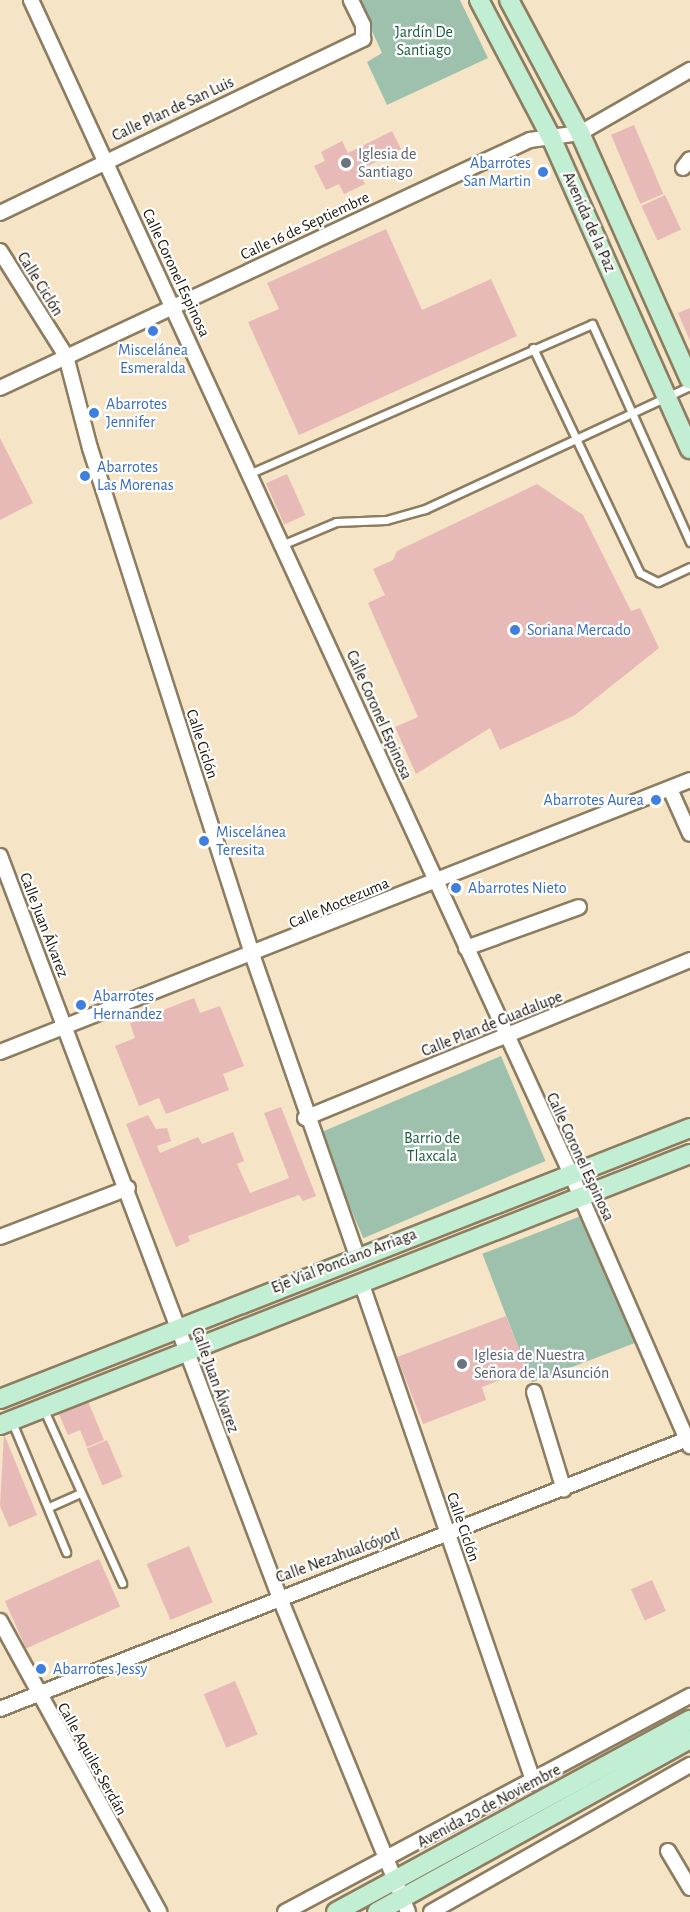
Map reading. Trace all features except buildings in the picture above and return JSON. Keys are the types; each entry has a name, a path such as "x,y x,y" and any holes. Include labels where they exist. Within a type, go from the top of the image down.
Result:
{"main road":[{"name":"Avenida de la Paz","path":"479,0 550,135 690,449"},
{"name":"Avenida de la Paz","path":"509,0 580,133 690,380"},
{"name":"Eje Vial Ponciano Arriaga","path":"0,1399 178,1326 690,1128"},
{"name":"Eje Vial Ponciano Arriaga","path":"5,1422 186,1349 690,1154"},
{"name":"Avenida 20 de Noviembre","path":"336,1912 690,1720"},
{"path":"377,1912 405,1905 690,1739"}],"street":[{"name":"Calle Coronel Espinosa","path":"31,0 284,544 435,881 582,1197 689,1441"},
{"name":"Calle Plan de San Luis","path":"0,213 104,160 363,39 363,25 351,0"},
{"name":"Calle 16 de Septiembre","path":"0,388 550,135 580,133 690,70"},
{"name":"Calle Ciclón","path":"0,251 66,356 90,448 305,1118 357,1256"},
{"name":"Calle Moctezuma","path":"0,1052 253,957 435,881 690,780"},
{"path":"670,789 690,834"},
{"name":"Calle Juan Álvarez","path":"0,857 128,1188 279,1596 405,1905"},
{"path":"466,948 579,907"},
{"name":"Calle Plan de Guadalupe","path":"305,1118 690,960"},
{"path":"0,1237 128,1188"},
{"name":"Calle Ciclón","path":"361,1282 534,1783"},
{"path":"534,1392 564,1490"},
{"name":"Calle Nezahualcóyotl","path":"0,1709 279,1596 689,1441"},
{"name":"Calle Aquiles Serdán","path":"0,1621 37,1693 159,1912"},
{"name":"Avenida 20 de Noviembre","path":"285,1912 534,1783 690,1696"},
{"path":"432,1912 690,1765"},
{"path":"668,1851 690,1888"}],"lane":[{"path":"251,473 592,324 690,542"},
{"path":"533,348 640,573 658,582 690,567"},
{"path":"284,544 336,522 387,520 425,509 690,386"},
{"path":"43,1407 122,1583"},
{"path":"5,1422 50,1508 66,1552"},
{"path":"50,1508 80,1493"}],"green space":[{"name":"Jardín De Santiago","path":"358,0 460,0 488,58 387,105 367,62 382,53"},
{"name":"Barrio de Tlaxcala","path":"501,1056 546,1161 363,1238 319,1133"},
{"path":"586,1214 635,1343 532,1383 482,1254"}],"place":[{"name":"Iglesia de Santiago","path":"346,163"},
{"name":"Abarrotes San Martin","path":"543,172"},
{"name":"Miscelánea Esmeralda","path":"153,331"},
{"name":"Abarrotes Jennifer","path":"94,413"},
{"name":"Abarrotes Las Morenas","path":"85,476"},
{"name":"Soriana Mercado","path":"515,630"},
{"name":"Abarrotes Aurea","path":"656,800"},
{"name":"Miscelánea Teresita","path":"204,841"},
{"name":"Abarrotes Nieto","path":"456,888"},
{"name":"Abarrotes Hernandez","path":"81,1005"},
{"name":"Iglesia de Nuestra Señora de la Asunción","path":"462,1364"},
{"name":"Abarrotes Jessy","path":"41,1669"}]}
